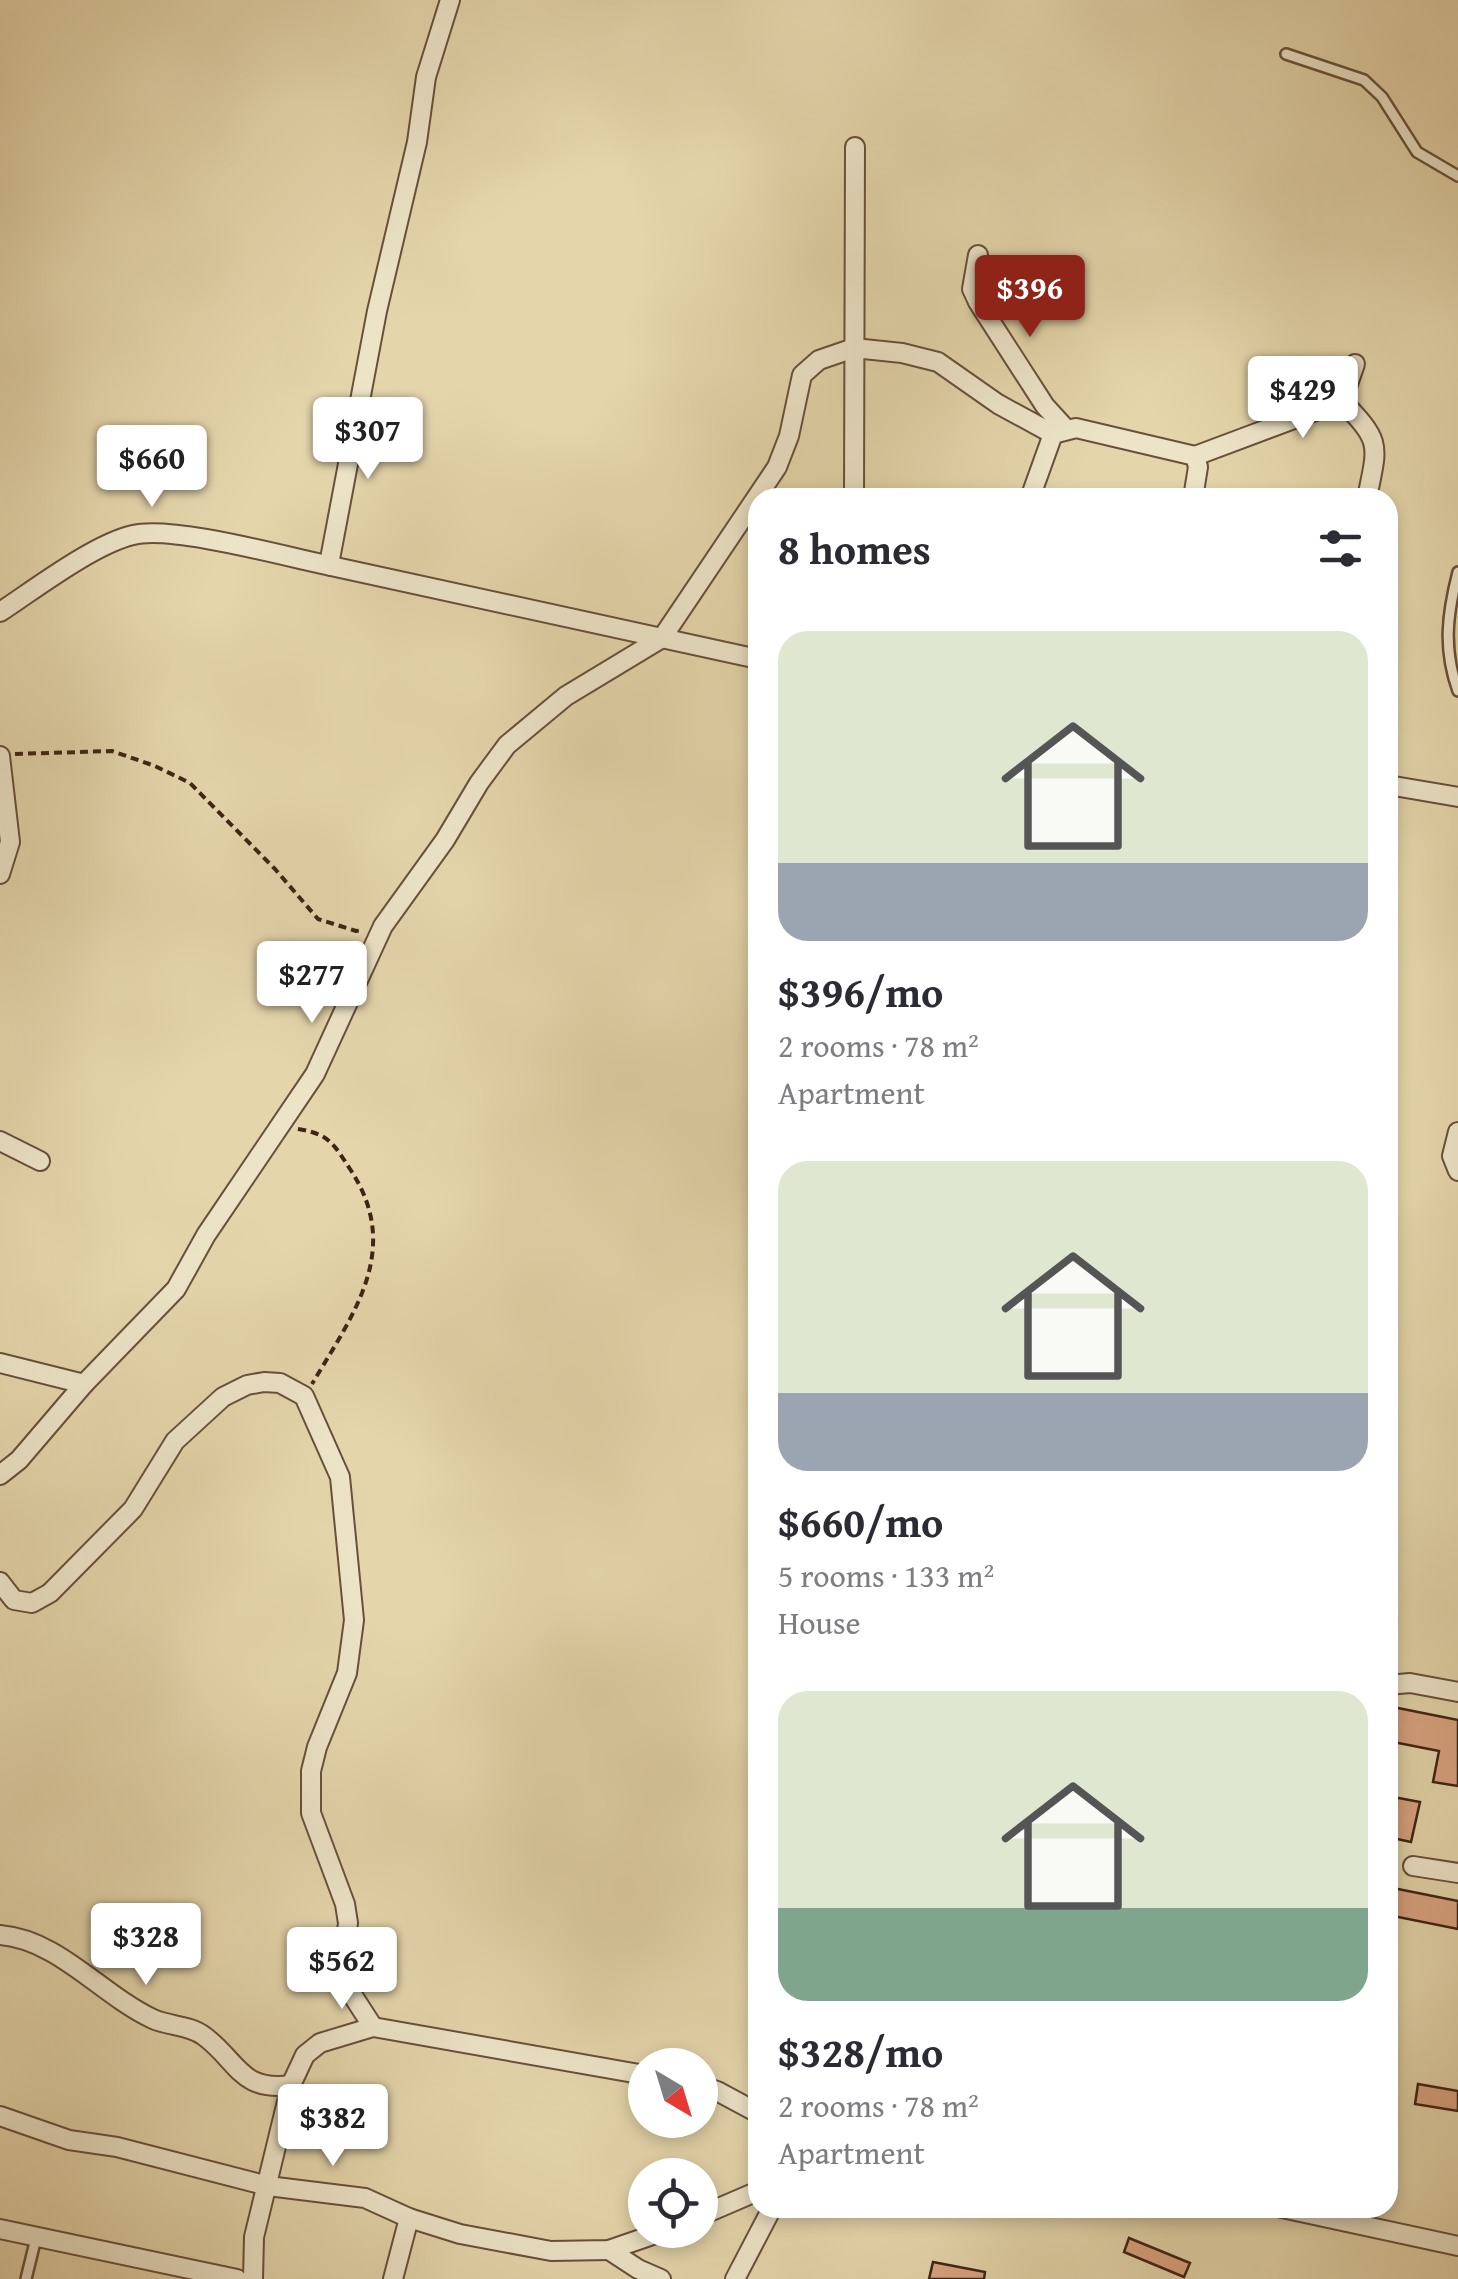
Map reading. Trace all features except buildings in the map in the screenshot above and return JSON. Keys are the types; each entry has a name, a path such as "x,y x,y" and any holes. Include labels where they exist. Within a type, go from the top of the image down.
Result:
{"street":[{"path":"332,566 330,559 377,310 417,142 426,78 450,0"},
{"path":"854,488 855,147"},
{"path":"978,256 972,289 978,302 1060,432"},
{"path":"763,488 777,468 789,436 802,375 819,360 854,348 938,362 998,404 1060,432 1076,428 1195,456 1342,401"},
{"path":"1342,401 1355,364"},
{"path":"1342,401 1374,438 1376,451 1368,488"},
{"path":"1035,488 1060,432"},
{"path":"1195,456 1198,467 1195,488"},
{"path":"0,1475 19,1460 84,1384 176,1289 206,1236 315,1074 383,926 506,745 566,696 662,638 748,511"},
{"path":"0,612 108,544 137,534 175,534 748,657"},
{"path":"0,756 10,842 0,874"},
{"path":"1398,787 1458,797"},
{"path":"1458,1132 1452,1156 1458,1171"},
{"path":"0,1141 40,1161"},
{"path":"0,1362 84,1384"},
{"path":"0,1582 14,1600 32,1603 50,1593 132,1509 174,1441 223,1397 247,1385 264,1382 280,1383 304,1396 340,1477 354,1620 348,1673 316,1747 311,1772 311,1813 344,1904 348,1923 344,1955 354,1996 373,2027"},
{"path":"1398,1684 1458,1692"},
{"path":"1414,1866 1458,1873"},
{"path":"0,1935 49,1947 127,2006 157,2021 202,2034 252,2082 270,2088 292,2086"},
{"path":"252,2279 254,2237 292,2086 305,2055 320,2043 373,2027 628,2072"},
{"path":"718,2092 748,2108"},
{"path":"0,2116 69,2140 155,2155 268,2186 365,2198 409,2218 460,2234 551,2250 609,2250 628,2243"},
{"path":"718,2208 748,2195"},
{"path":"392,2279 409,2218"},
{"path":"736,2279 767,2218"},
{"path":"1328,2218 1458,2246"},
{"path":"0,2229 236,2279"},
{"path":"609,2250 661,2279"}],"lane":[{"path":"1286,54 1364,80 1382,97 1417,152 1458,176"},
{"path":"1458,572 1450,602 1448,661 1458,690"},
{"path":"26,2279 36,2236"}],"path":[{"path":"0,756 40,751 112,752 155,766 190,783 276,869 318,919 356,931 383,926"},
{"path":"281,1126 316,1132 333,1144 361,1186 370,1205 374,1230 372,1265 364,1294 304,1396"}]}
